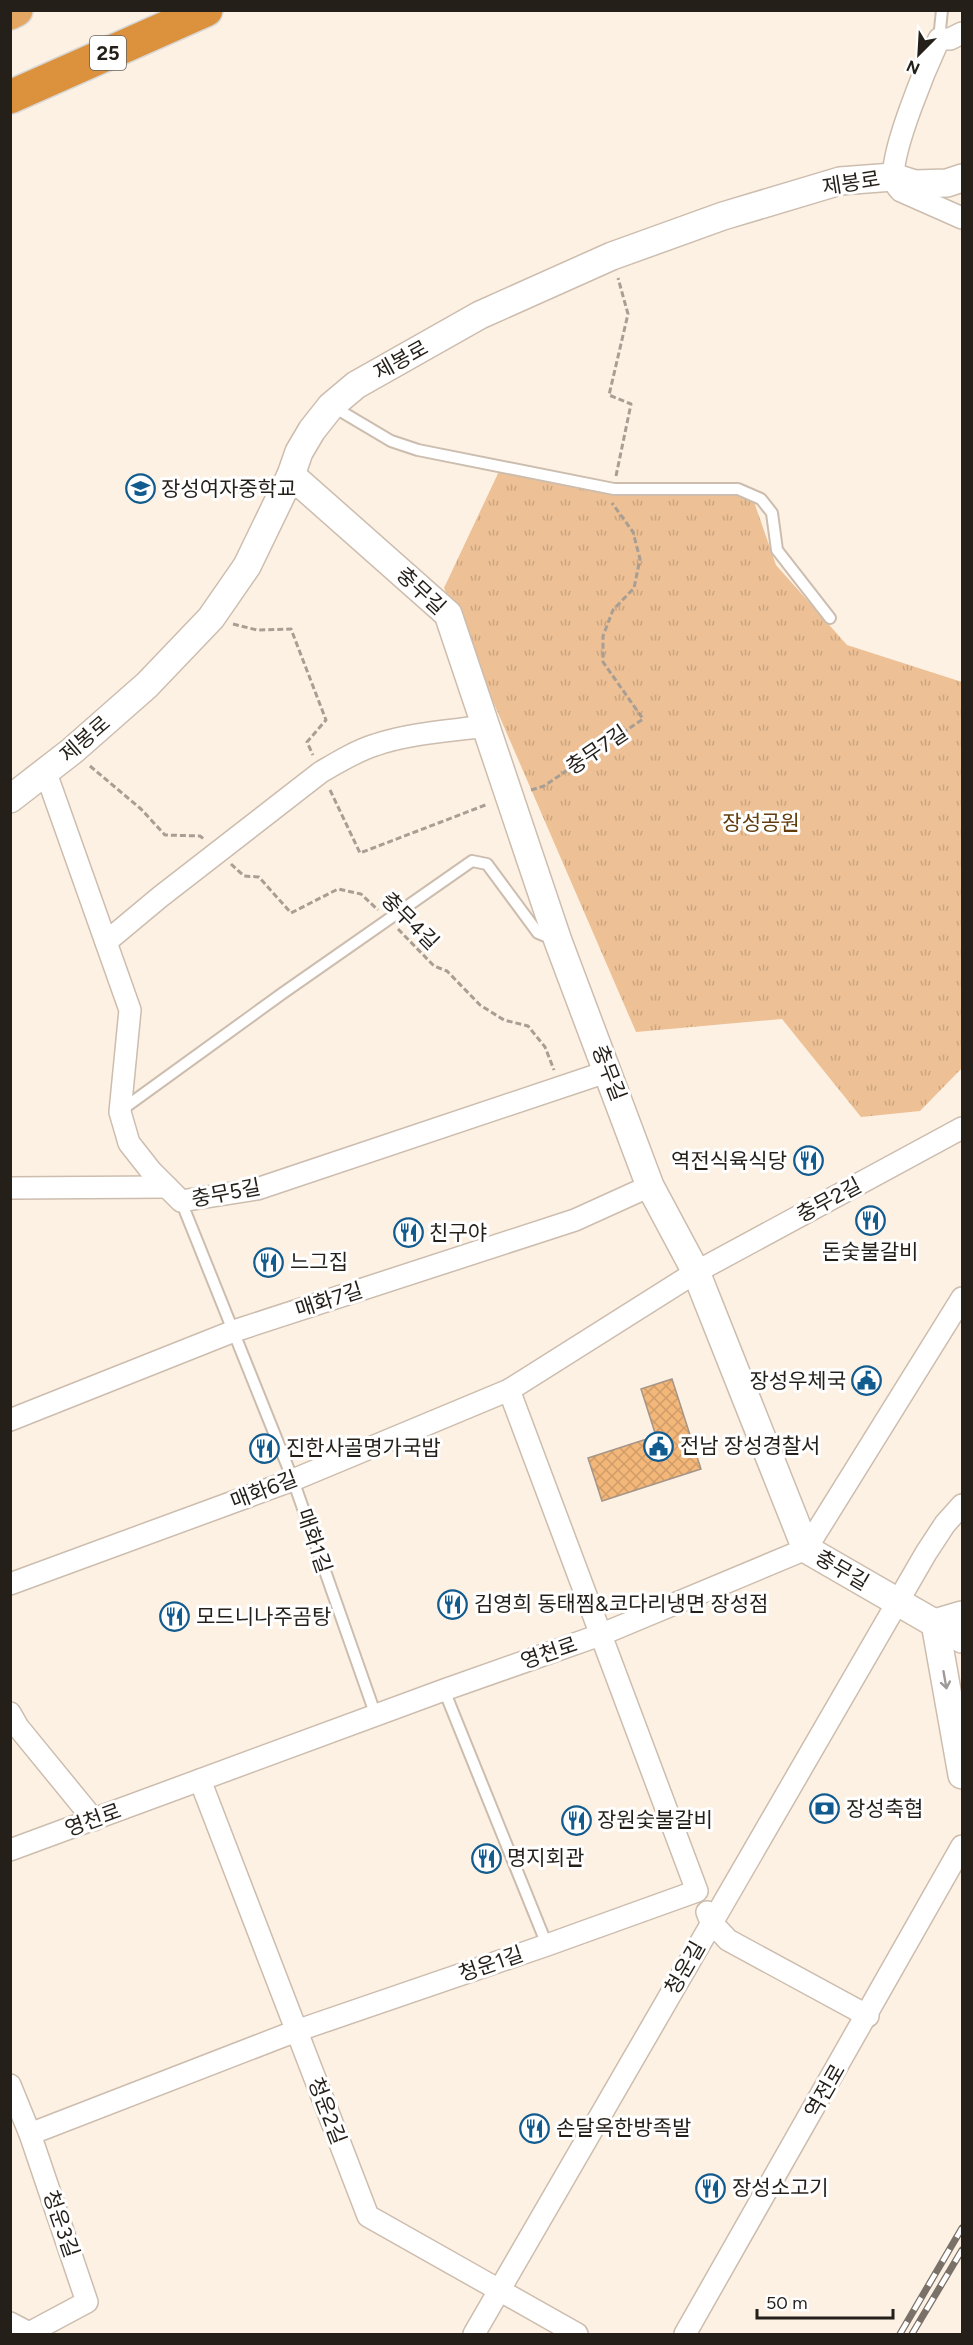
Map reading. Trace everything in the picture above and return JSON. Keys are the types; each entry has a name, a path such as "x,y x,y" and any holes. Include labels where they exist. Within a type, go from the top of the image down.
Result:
{"highway":[{"path":"10,13 16,10"},
{"name":"25","path":"10,74 155,10"},
{"name":"25","path":"10,97 206,10"}],"street":[{"path":"963,33 950,39 939,39 901,137 893,177 901,191 963,218"},
{"name":"제봉로","path":"10,799 46,773 147,685 211,618 247,566 291,475 299,452 312,430 331,406 356,385 480,315 612,256 723,216 840,181 893,177 915,184 947,183 963,178"},
{"name":"충무길","path":"291,475 448,614 558,941 609,1071 650,1186 696,1272 806,1549 963,1639"},
{"path":"106,942 321,772 345,757 376,744 486,726"},
{"name":"충무5길","path":"46,773 130,1010 120,1112 129,1143 174,1194 257,1189 609,1071"},
{"name":"충무2길","path":"696,1272 963,1128"},
{"name":"매화7길","path":"10,1420 234,1331 574,1220 650,1186"},
{"path":"10,1188 174,1194"},
{"name":"매화6길","path":"10,1584 293,1480 509,1390 696,1272"},
{"path":"806,1549 960,1308"},
{"path":"509,1390 697,1891 711,1922 728,1940 868,2016"},
{"name":"청운길","path":"474,2334 926,1552 945,1524 963,1505"},
{"name":"영천로","path":"10,1850 600,1635 806,1549"},
{"path":"963,1615 935,1623 963,1775"},
{"path":"10,1713 18,1727 94,1820"},
{"name":"청운2길","path":"200,1780 368,2216 577,2334"},
{"name":"역전로","path":"685,2334 963,1846"},
{"name":"청운1길","path":"30,2134 296,2031 697,1891"},
{"name":"청운3길","path":"10,2085 30,2134 87,2302 23,2330"}],"lane":[{"path":"939,39 942,10"},
{"path":"331,406 391,441 418,450 614,489 738,489 761,499 772,513 777,550 830,618"},
{"path":"120,1112 472,861 487,864 538,933 558,941"},
{"name":"매화1길","path":"174,1194 234,1331 293,1480 376,1716"},
{"path":"444,1690 547,1945"}],"path":[{"name":"충무7길","path":"509,796 544,786 643,719 603,662 603,636 613,610 634,588 640,559 633,531 612,505 631,404 609,395 628,314 612,256"},
{"name":"충무4길","path":"72,751 141,809 165,835 200,836 244,876 259,877 291,913 338,889 361,894 434,966 447,971 480,1005 504,1020 528,1026 545,1047 560,1086"}],"green space":[{"name":"장성공원","path":"502,465 614,489 752,496 776,565 847,645 962,682 962,1068 920,1111 861,1117 782,1019 636,1032 444,588"}],"building":[{"name":"전남 장성경찰서","path":"672,1379 701,1469 602,1501 588,1458 656,1436 641,1389"}],"railway":[{"path":"900,2334 962,2228"},
{"path":"912,2334 962,2250"}],"place":[{"name":"장성여자중학교","path":"140,489"},
{"name":"역전식육식당","path":"808,1161"},
{"name":"돈숯불갈비","path":"870,1221"},
{"name":"친구야","path":"408,1233"},
{"name":"느그집","path":"269,1262"},
{"name":"장성우체국","path":"867,1381"},
{"name":"전남 장성경찰서","path":"659,1446"},
{"name":"진한사골명가국밥","path":"265,1448"},
{"name":"김영희 동태찜&코다리냉면 장성점","path":"453,1604"},
{"name":"모드니나주곰탕","path":"175,1617"},
{"name":"장성축협","path":"825,1809"},
{"name":"장원숯불갈비","path":"576,1820"},
{"name":"명지회관","path":"486,1858"},
{"name":"손달옥한방족발","path":"535,2128"},
{"name":"장성소고기","path":"711,2188"}]}
